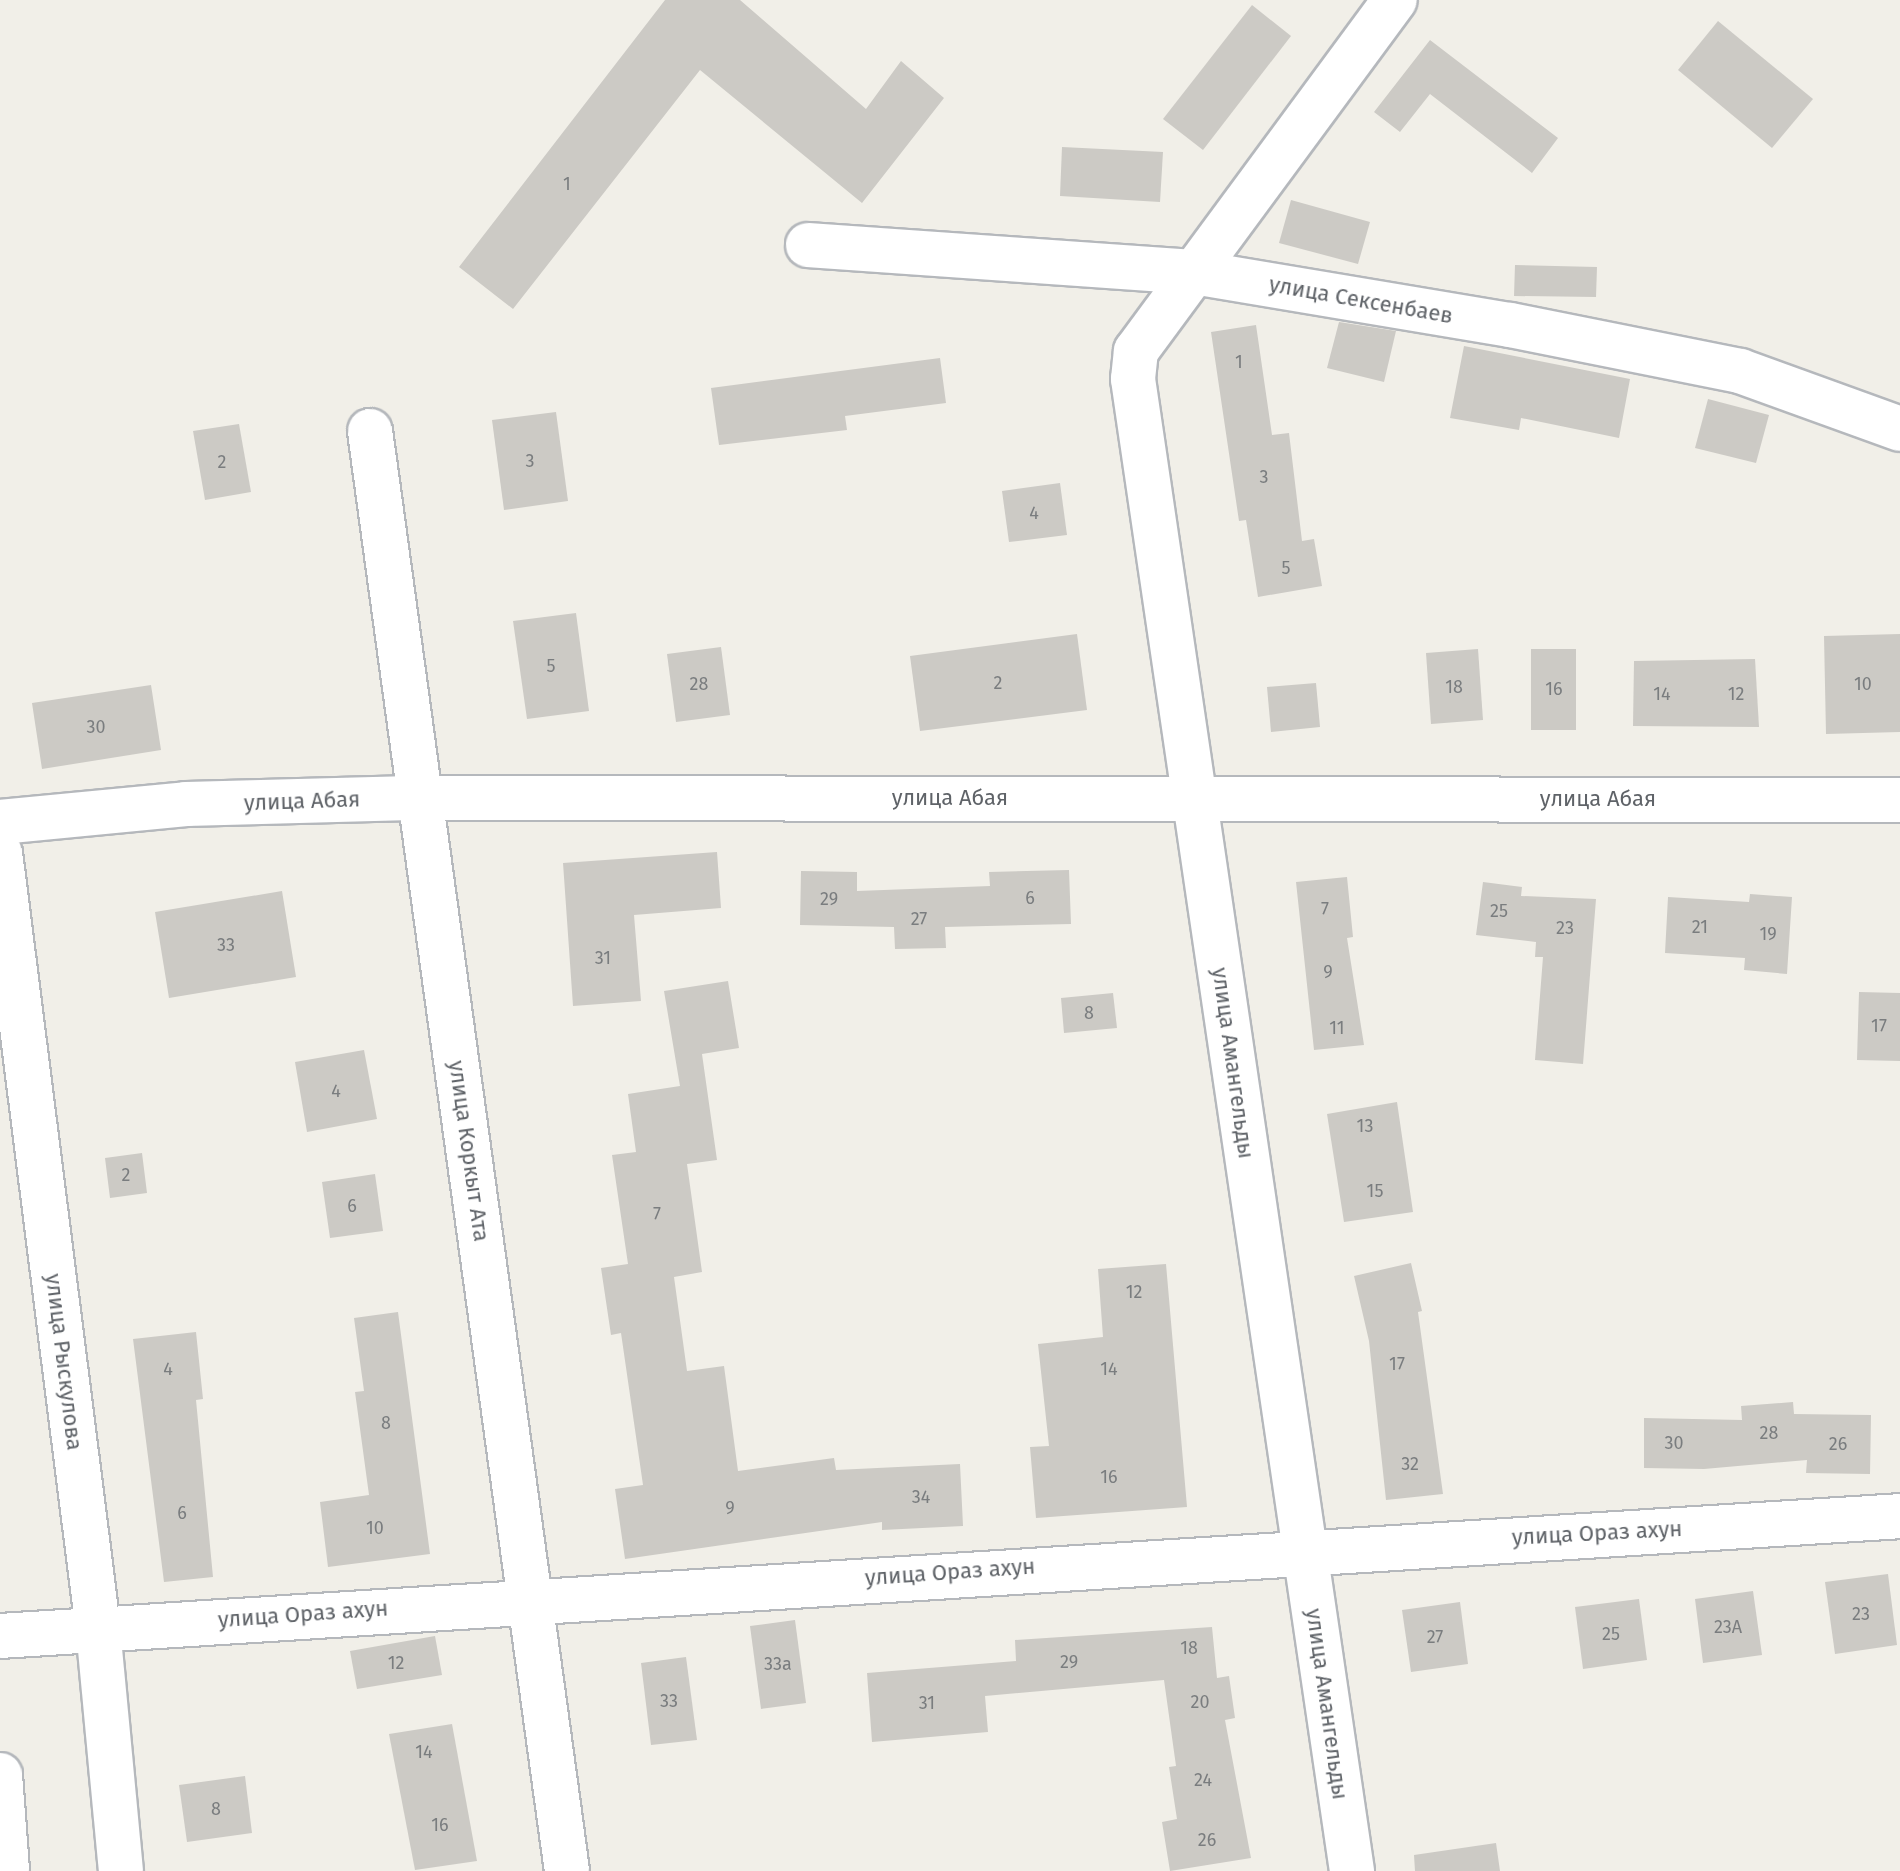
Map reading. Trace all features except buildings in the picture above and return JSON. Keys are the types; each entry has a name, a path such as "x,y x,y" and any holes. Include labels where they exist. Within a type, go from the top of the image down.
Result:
{"street":[{"name":"улица Амангельды","path":"1352,1871 1133,379 1136,351 1395,0"},
{"name":"улица Сексенбаев","path":"808,245 1193,272 1510,325 1740,371 1900,429"},
{"name":"улица Коркыт Ата","path":"370,431 567,1871"},
{"name":"улица Абая","path":"0,822 186,804 421,798 1900,800"},
{"name":"улица Рыскулова","path":"0,853 98,1628 121,1871"},
{"name":"улица Ораз ахун","path":"0,1636 1305,1549 1900,1516"},
{"path":"0,1775 7,1871"}]}
